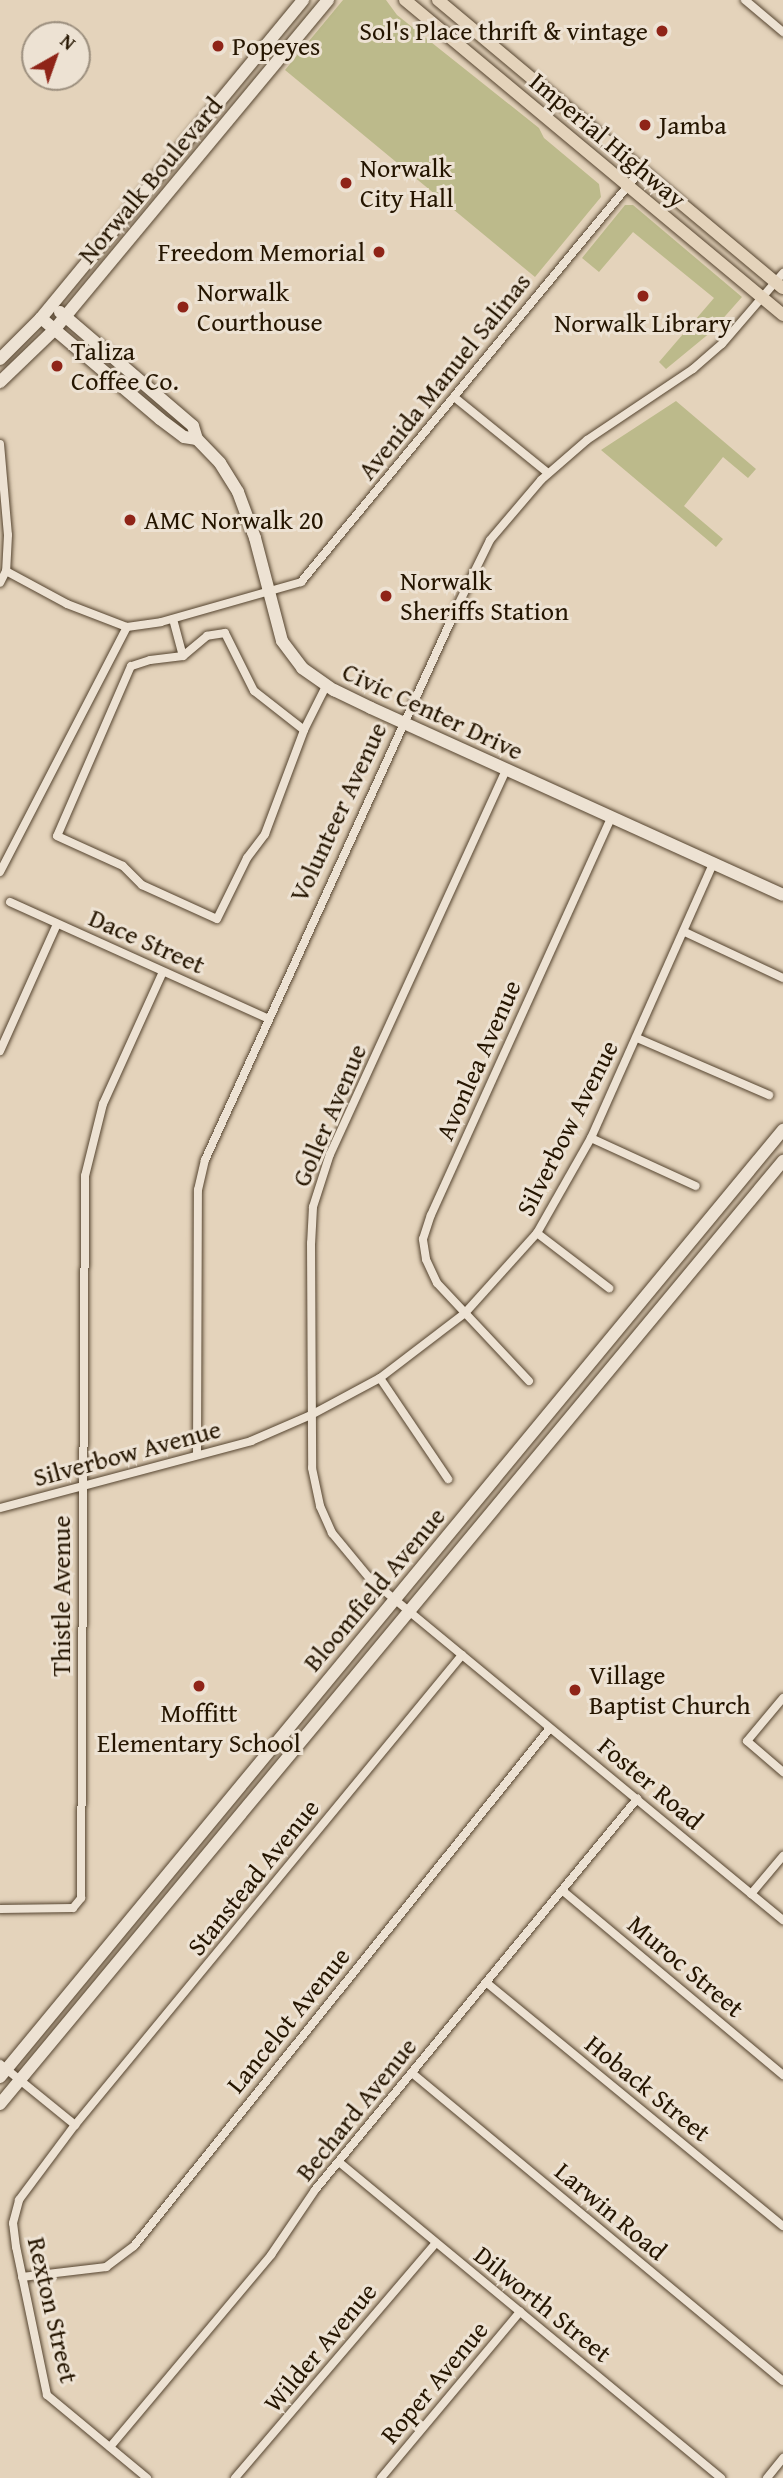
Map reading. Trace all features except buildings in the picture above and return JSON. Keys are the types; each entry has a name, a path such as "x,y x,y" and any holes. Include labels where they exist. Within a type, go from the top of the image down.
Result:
{"main road":[{"name":"Norwalk Boulevard","path":"0,359 53,304 303,0"},
{"name":"Norwalk Boulevard","path":"0,382 65,318 328,0"},
{"name":"Imperial Highway","path":"405,0 783,315"},
{"name":"Imperial Highway","path":"438,0 641,170 781,281"},
{"name":"Civic Center Drive","path":"53,304 65,318 193,426 197,439 220,463 238,492 255,538 280,637 289,655 327,686 611,819 715,862 783,895"},
{"name":"Civic Center Drive","path":"41,318 176,431 184,437 197,439"},
{"name":"Bloomfield Avenue","path":"2,2070 555,1408 783,1130"},
{"path":"772,1144 783,1154"},
{"name":"Bloomfield Avenue","path":"0,2104 481,1521 783,1161"},
{"path":"555,1408 567,1418"},
{"path":"469,1510 481,1521"},
{"path":"323,1686 336,1697"}],"street":[{"path":"745,0 783,32"},
{"name":"Avenida Manuel Salinas","path":"127,627 173,619 304,580 641,170"},
{"name":"Volunteer Avenue","path":"197,1455 198,1190 213,1137 402,722 490,540 548,473 587,440 693,369 722,344 781,281"},
{"path":"454,397 548,473"},
{"path":"0,443 8,535 6,572 0,583"},
{"path":"0,872 127,627 67,604 6,572"},
{"path":"173,619 183,656"},
{"path":"304,730 254,691 225,632 207,636 183,656 150,660 131,666 57,836 123,866 142,885 217,919 247,858 265,834 304,730 327,686"},
{"name":"Goller Avenue","path":"394,1599 370,1579 332,1533 320,1506 312,1468 313,1207 330,1154 506,770"},
{"name":"Avonlea Avenue","path":"529,1381 437,1283 426,1259 423,1239 431,1215 611,819"},
{"name":"Silverbow Avenue","path":"0,1508 250,1441 311,1415 380,1378 465,1313 537,1233 591,1138 715,862"},
{"name":"Dace Street","path":"10,902 267,1018"},
{"path":"0,1051 57,924"},
{"path":"685,932 783,978"},
{"name":"Thistle Avenue","path":"0,1909 73,1908 81,1898 85,1176 103,1104 163,971"},
{"path":"637,1038 769,1095"},
{"path":"591,1138 696,1186"},
{"path":"537,1233 609,1288"},
{"path":"380,1378 448,1479"},
{"name":"Foster Road","path":"394,1599 783,1920"},
{"name":"Stanstead Avenue","path":"75,2125 462,1655"},
{"path":"783,1698 747,1741 783,1772"},
{"name":"Lancelot Avenue","path":"22,2277 106,2267 134,2246 550,1728"},
{"name":"Bechard Avenue","path":"110,2447 271,2255 315,2190 637,1799"},
{"path":"751,1894 783,1856"},
{"name":"Muroc Street","path":"563,1891 783,2074"},
{"name":"Hoback Street","path":"487,1983 783,2226"},
{"path":"2,2070 20,2080 75,2125"},
{"name":"Larwin Road","path":"412,2073 783,2381"},
{"name":"Rexton Street","path":"75,2125 19,2200 13,2223 22,2277 47,2395 147,2478"},
{"name":"Dilworth Street","path":"339,2162 721,2478"},
{"name":"Wilder Avenue","path":"235,2478 436,2243"},
{"name":"Roper Avenue","path":"381,2478 520,2312"},
{"path":"767,2478 783,2458"}],"shaded area":[{"path":"343,0 386,0 397,15 539,128 544,138 599,184 601,197 535,277 285,70"},
{"path":"625,205 633,205 742,297 711,332 666,369 659,362 714,298 633,232 599,272 582,258"},
{"path":"676,401 756,469 748,478 723,457 684,506 723,539 716,547 601,450"}],"place":[{"name":"Sol's Place thrift & vintage","path":"662,31"},
{"name":"Popeyes","path":"218,46"},
{"name":"Jamba","path":"645,125"},
{"name":"Norwalk City Hall","path":"346,183"},
{"name":"Freedom Memorial","path":"379,252"},
{"name":"Norwalk Library","path":"643,296"},
{"name":"Norwalk Courthouse","path":"183,307"},
{"name":"Taliza Coffee Co.","path":"57,366"},
{"name":"AMC Norwalk 20","path":"130,520"},
{"name":"Norwalk Sheriffs Station","path":"386,596"},
{"name":"Moffitt Elementary School","path":"199,1686"},
{"name":"Village Baptist Church","path":"575,1690"}]}
